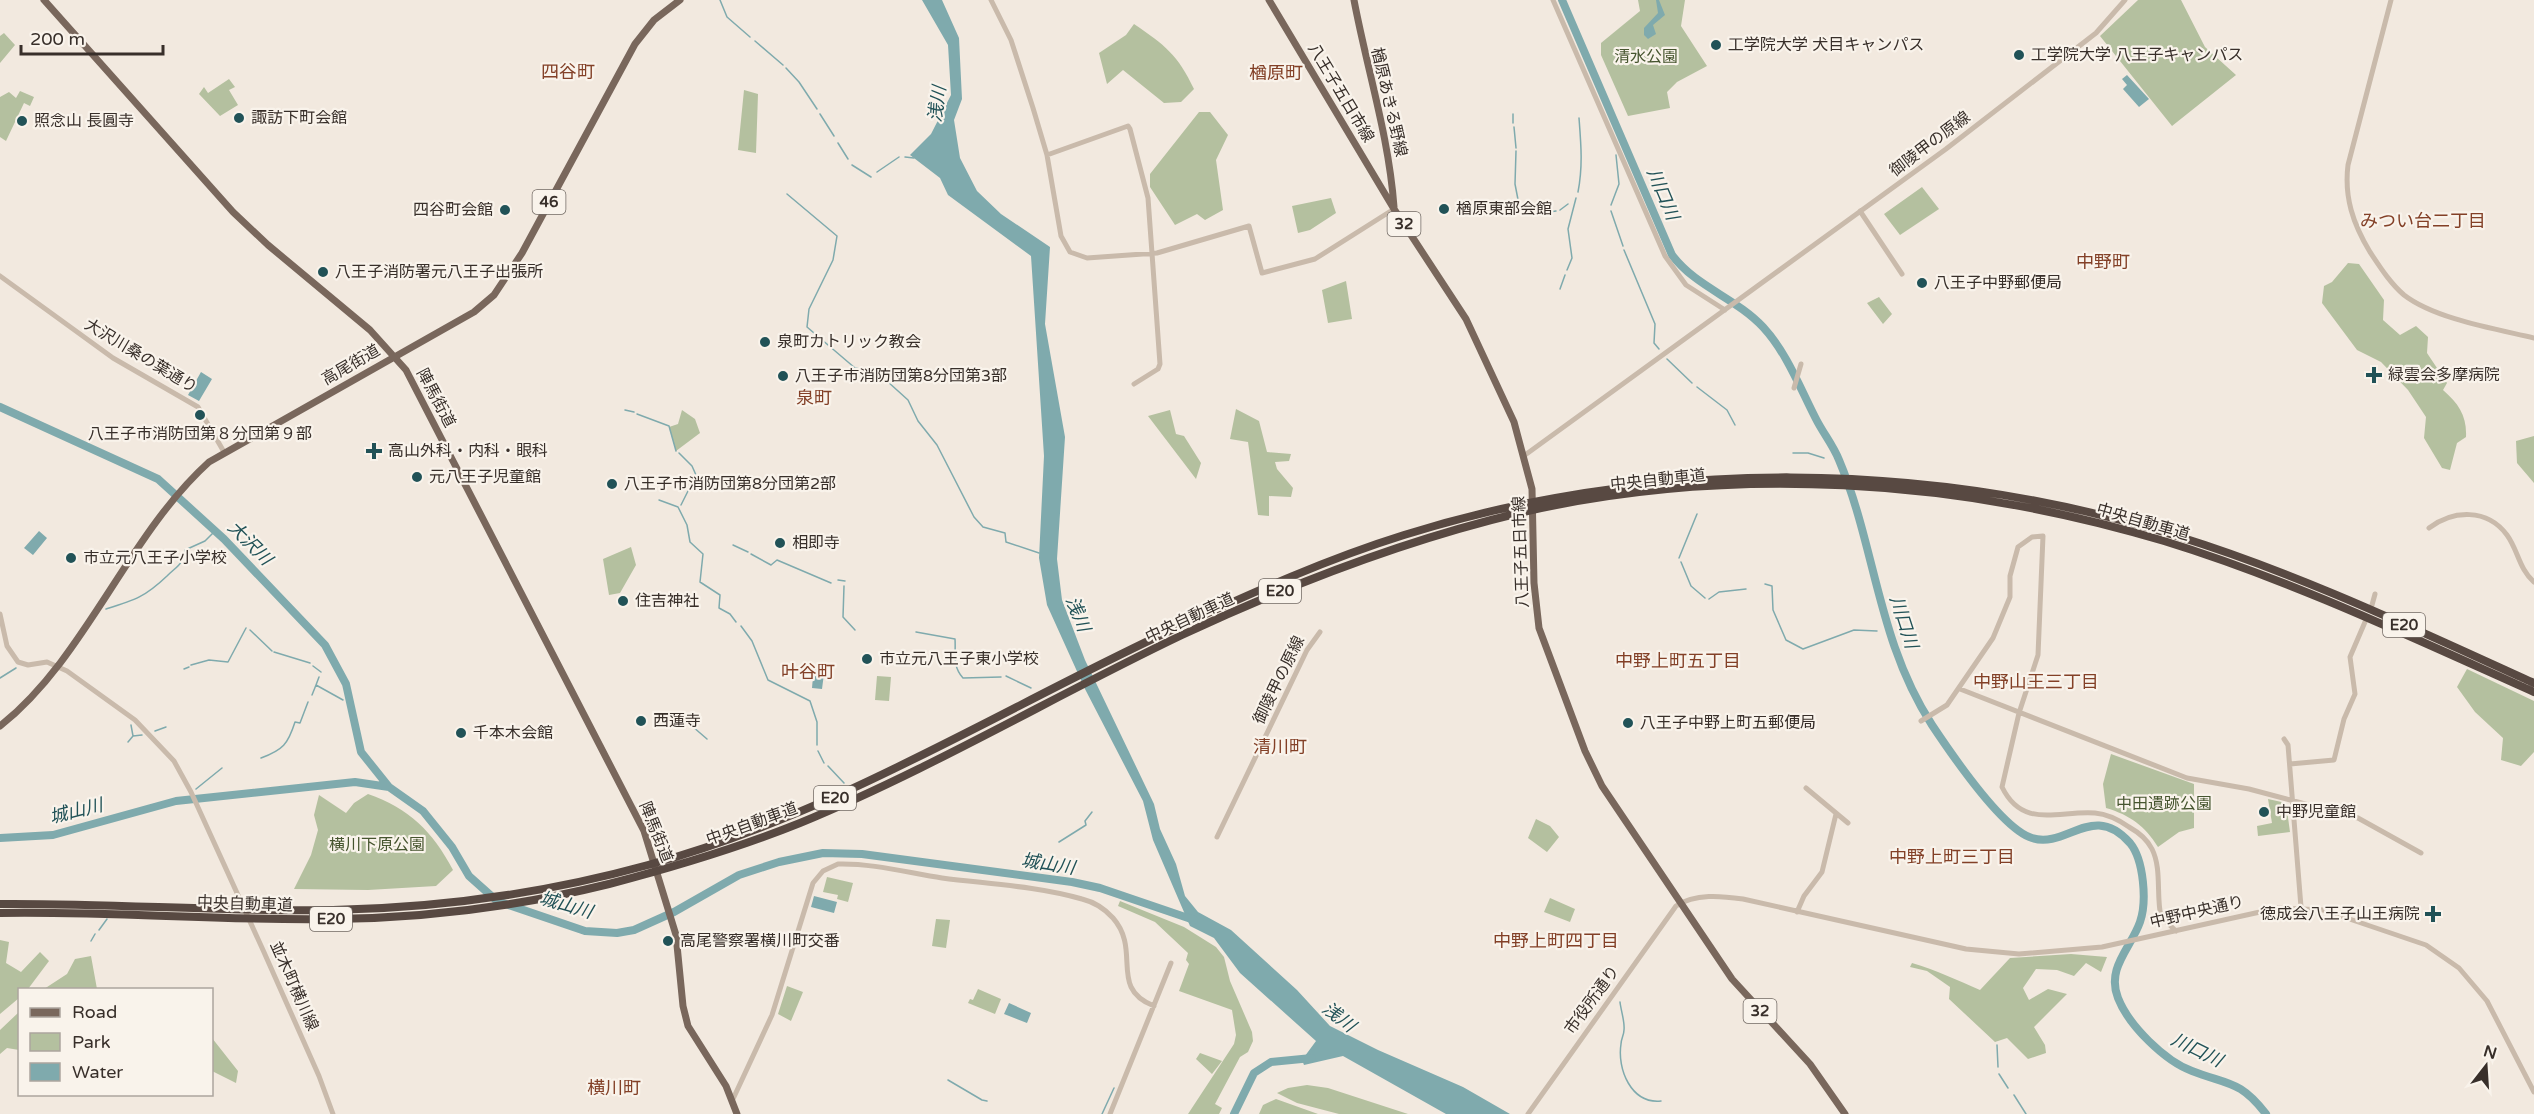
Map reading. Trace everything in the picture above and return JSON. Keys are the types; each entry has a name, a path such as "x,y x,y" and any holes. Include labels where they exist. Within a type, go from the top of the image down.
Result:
{"highway":[{"name":"中央自動車道","path":"1028,706 1311,579 1445,533 1544,504 1636,486 1702,480 1952,487 2172,534 2270,568 2348,599 2534,683"},
{"name":"中央自動車道","path":"0,913 335,920 431,914 535,899 646,870 771,834 914,766 1173,629 1288,577 1402,536 1521,505 1544,504"},
{"name":"中央自動車道","path":"2056,509 2169,543 2272,580 2534,692"},
{"name":"中央自動車道","path":"670,863 914,766"},
{"name":"中央自動車道","path":"0,904 335,910 472,899 646,870"}],"main road":[{"name":"陣馬街道","path":"44,0 233,212 268,245 365,325 406,370 644,831 672,919 688,1026 733,1100"},
{"name":"高尾街道","path":"0,726 26,704 57,666 179,493 224,452 474,312 494,295 522,253 635,44 654,20 680,0"},
{"name":"八王子五日市線","path":"1269,0 1394,210 1466,319 1510,414 1525,455 1533,489 1536,609 1549,660 1585,751 1602,786 1735,983 1805,1059 1845,1114"},
{"name":"楢原あきる野線","path":"1354,0 1363,50 1389,154 1394,210"},
{"path":"733,1100 737,1114"}],"street":[{"path":"991,0 1011,40 1047,155 1061,236 1070,252 1087,258 1152,253 1249,226 1262,273 1315,259 1394,210"},
{"path":"1525,455 1726,309 1686,285 1665,256 1553,0"},
{"name":"御陵甲の原線","path":"1726,309 1946,149 2086,40 2125,0"},
{"path":"2391,0 2348,165 2347,191 2355,225 2384,273 2409,298 2437,312 2534,338"},
{"path":"1047,155 1128,126 1146,189 1160,364 1158,369 1134,384"},
{"path":"1860,211 1902,274"},
{"name":"大沢川桑の葉通り","path":"0,276 113,358 198,407 224,452"},
{"path":"1794,388 1801,364"},
{"path":"2429,528 2444,517 2454,514 2469,514 2488,519 2507,534 2524,573 2534,582"},
{"path":"1922,721 1938,711 1960,689 1997,630 2010,597 2010,576 2018,547 2032,537 2043,536 2038,649 2002,781 2004,791 2024,812 2066,816 2097,813 2120,821 2142,836 2152,849 2156,862 2161,917 2176,931"},
{"path":"2372,605 2375,594"},
{"path":"0,614 7,646 18,662 28,665 46,662 57,666"},
{"path":"2290,764 2334,760 2344,719 2355,694 2350,657 2365,622"},
{"name":"御陵甲の原線","path":"1217,837 1307,650 1320,632"},
{"name":"並木町横川線","path":"57,666 122,710 152,736 174,761 197,804 319,1076 333,1114"},
{"path":"1960,689 2187,778 2292,800 2364,820 2421,853"},
{"path":"2284,739 2288,745 2290,764 2301,907"},
{"path":"1806,788 1848,823"},
{"path":"1680,903 1693,898 1728,897 1797,912 1804,896 1824,867 1836,814"},
{"path":"733,1100 779,998 813,883 823,871 838,864 1008,886 1089,901 1102,908 1118,924 1127,944 1130,988 1136,997 1154,1006"},
{"name":"市役所通り","path":"1528,1114 1550,1080 1680,903"},
{"name":"中野中央通り","path":"1797,912 1921,940 1988,952 2060,952 2120,943 2252,912 2301,907 2333,913 2411,939 2434,950 2459,968 2487,1001 2534,1092"},
{"path":"1110,1114 1171,963"}],"green space":[{"name":"清水公園","path":"1638,0 1685,0 1681,26 1707,66 1677,82 1667,92 1670,108 1628,116 1601,55 1601,43 1640,11"},
{"path":"2138,0 2181,0 2205,47 2236,75 2172,126 2100,36"},
{"path":"1134,24 1170,52 1182,67 1194,89 1181,102 1164,103 1123,70 1107,84 1099,53 1126,35"},
{"path":"4,33 15,45 0,63 0,36"},
{"path":"229,79 235,87 229,90 238,105 220,116 199,94 204,87 208,93"},
{"path":"744,90 758,94 756,153 738,150"},
{"path":"20,91 34,97 30,106 24,103 6,141 0,137 0,97 9,92 16,98"},
{"path":"1199,112 1210,112 1228,135 1216,160 1223,210 1205,220 1197,214 1175,225 1150,187 1150,174"},
{"path":"1922,187 1939,209 1900,235 1884,214"},
{"path":"1331,198 1336,213 1310,230 1298,233 1292,206"},
{"path":"2348,263 2359,264 2384,300 2383,320 2400,335 2416,326 2428,337 2427,353 2447,383 2443,390 2458,405 2465,423 2466,437 2457,443 2450,470 2442,468 2424,438 2426,417 2408,390 2381,362 2357,350 2322,303 2324,286 2332,282"},
{"path":"1346,281 1352,319 1328,323 1322,290"},
{"path":"1879,297 1892,314 1883,324 1867,303"},
{"path":"1236,409 1259,421 1267,452 1291,454 1289,461 1275,462 1277,469 1293,488 1291,497 1269,496 1269,516 1258,515 1248,442 1230,439"},
{"path":"682,410 695,419 700,433 676,451 669,427 678,424"},
{"path":"1170,410 1176,434 1184,436 1201,463 1196,479 1148,416"},
{"path":"2534,436 2534,483 2517,463 2516,441"},
{"path":"631,547 636,565 620,593 609,595 603,559"},
{"path":"2467,669 2534,701 2534,752 2521,766 2501,760 2503,738 2475,712 2457,687"},
{"path":"877,676 891,677 889,701 875,700"},
{"name":"中田遺跡公園","path":"2111,754 2194,784 2194,828 2179,832 2158,847 2136,822 2106,808 2103,784"},
{"name":"横川下原公園","path":"368,794 408,814 437,844 453,870 436,886 368,890 294,889 311,855 318,830 314,815 319,795 346,813 354,803"},
{"path":"2268,799 2286,803 2290,832 2258,836 2257,826 2272,823"},
{"path":"1536,819 1550,826 1559,837 1547,852 1528,838"},
{"path":"827,877 853,883 848,902 837,899 838,895 823,892"},
{"path":"1550,898 1575,909 1570,922 1544,912"},
{"path":"1120,901 1184,927 1216,947 1224,957 1230,981 1252,1032 1253,1041 1248,1052 1240,1057 1215,1104 1222,1108 1219,1114 1188,1114 1234,1044 1236,1035 1232,1010 1179,991 1189,964 1186,960 1188,953 1155,922 1118,906"},
{"path":"936,919 950,920 946,948 932,946"},
{"path":"0,940 9,942 6,963 21,972 40,952 49,961 29,988 18,988 18,999 0,1014"},
{"path":"2071,954 2107,957 2101,972 2086,963 2074,976 2057,970 2036,969 2023,988 2029,1000 2048,989 2067,994 2034,1027 2045,1045 2046,1053 2028,1059 2007,1038 1995,1042 1949,999 1950,987 1927,971 1910,967 1912,963 1980,990 2010,958"},
{"path":"91,956 97,988 46,988 67,974 75,959"},
{"path":"787,986 803,992 791,1021 778,1014"},
{"path":"978,989 1001,999 995,1014 968,1003 970,999 973,1000"},
{"path":"18,1013 18,1050 7,1048 0,1054 0,1030"},
{"path":"213,1039 238,1071 236,1083 213,1072"},
{"path":"1200,1053 1222,1061 1212,1074 1196,1059"},
{"path":"1307,1085 1328,1088 1408,1114 1339,1114 1297,1103 1277,1093 1288,1088"},
{"path":"1276,1099 1318,1114 1259,1114 1263,1105"}],"water":[{"path":"922,0 942,0 959,38 962,99 954,120 960,158 977,191 1001,214 1050,247 1045,324 1065,437 1057,559 1062,600 1085,660 1154,804 1160,829 1176,864 1185,896 1198,912 1231,930 1297,990 1330,1026 1378,1050 1463,1087 1510,1114 1446,1114 1343,1056 1304,1065 1302,1060 1316,1041 1240,973 1214,938 1190,926 1153,840 1143,801 1085,689 1047,605 1039,558 1044,456 1031,256 948,195 940,178 910,155 931,134 951,95 948,45"},
{"path":"1656,0 1659,0 1665,15 1653,25 1656,34 1648,39 1644,35 1644,28 1658,13"},
{"path":"2127,75 2149,99 2139,107 2123,89 2127,85 2122,79"},
{"path":"201,372 212,379 199,401 188,395"},
{"path":"39,531 47,538 33,555 24,548"},
{"path":"814,665 825,666 822,689 812,688"},
{"path":"814,896 837,902 834,913 811,907"},
{"path":"1009,1003 1031,1013 1027,1023 1004,1014"}],"waterway":[{"path":"720,0 727,17 750,37"},
{"name":"川口川","path":"1562,0 1672,255 1693,276 1741,308 1772,337 1837,455 1851,493 1899,660 1932,725 1978,788 2006,820 2020,832 2032,838 2045,840 2092,826 2104,826 2117,831 2130,843 2135,850 2141,870 2144,893 2140,922 2121,958 2115,977 2115,987 2123,1009 2139,1031 2160,1051 2192,1071 2241,1089 2266,1114"},
{"path":"755,41 783,65"},
{"path":"786,68 799,82 817,109"},
{"path":"820,114 834,136"},
{"path":"1513,114 1513,123"},
{"path":"1578,192 1581,164 1579,118"},
{"path":"1514,127 1516,148"},
{"path":"838,143 848,159"},
{"path":"1516,151 1515,184 1520,210 1528,215 1556,211"},
{"path":"1611,205 1619,184 1616,155"},
{"path":"877,172 899,157"},
{"path":"905,157 914,158"},
{"path":"852,165 871,177"},
{"path":"787,194 837,236 833,260 809,309 807,327 855,368 877,372 908,400 918,421 937,445 974,517 983,527 1005,533 1006,542 1039,553"},
{"path":"1567,270 1572,258 1568,229 1576,198"},
{"path":"1560,210 1568,204"},
{"path":"1611,211 1623,246"},
{"path":"1624,250 1655,324 1654,343 1659,349"},
{"path":"1560,289 1565,275"},
{"path":"1667,359 1692,383"},
{"path":"1697,387 1727,410 1735,425"},
{"name":"大沢川","path":"0,407 158,479 224,539 325,645 346,684 361,752 389,787"},
{"path":"625,410 634,412"},
{"path":"637,414 669,426 676,451"},
{"path":"679,453 692,466 696,475 681,505"},
{"path":"1793,453 1808,453 1824,458"},
{"path":"659,500 678,507 687,525 690,542 703,554 700,582 720,595 719,608 730,614 736,622"},
{"path":"1679,558 1697,514"},
{"path":"106,609 132,600 152,589 179,565 185,550 205,541 215,531"},
{"path":"733,545 748,552"},
{"path":"751,554 771,565 777,560 831,583"},
{"path":"1681,562 1691,586 1705,598"},
{"path":"838,580 845,581"},
{"path":"1765,584 1772,586 1773,610 1786,640 1803,649 1854,630 1877,631"},
{"path":"844,586 843,617 855,630"},
{"path":"1709,599 1719,592 1746,589"},
{"path":"741,626 752,641 768,680 810,701 817,722 817,745"},
{"path":"191,665 209,660 228,662 246,628"},
{"path":"250,630 272,651"},
{"path":"916,632 955,639 956,664 963,678 1001,677"},
{"path":"274,652 310,663"},
{"path":"313,666 321,672"},
{"path":"184,669 189,667"},
{"path":"0,678 16,668"},
{"path":"1006,676 1031,688"},
{"path":"316,685 319,677"},
{"path":"312,695 316,685 343,700"},
{"path":"261,758 284,745 295,722 300,723 308,702"},
{"path":"685,720 707,739"},
{"path":"131,725 133,736 142,735"},
{"path":"155,731 166,727"},
{"path":"128,742 133,736"},
{"path":"818,751 824,763"},
{"path":"828,766 844,783"},
{"path":"196,789 222,768"},
{"name":"城山川","path":"0,838 53,835 176,801 355,782 389,787 423,811 452,847 469,876 497,901 585,931 617,933 634,930 674,912 739,875 779,862 823,853 862,854 1072,882 1100,888 1194,920"},
{"path":"1059,842 1086,825 1085,821 1092,812"},
{"path":"99,930 107,919"},
{"path":"91,941 95,934"},
{"path":"1620,1002 1624,1027 1620,1054 1624,1074 1634,1091 1642,1097 1661,1101"},
{"path":"1997,1045 1998,1067"},
{"path":"1234,1114 1254,1073 1271,1062 1312,1058"},
{"path":"1999,1074 2008,1088"},
{"path":"948,1080 987,1101"},
{"path":"1102,1114 1114,1088"},
{"path":"2014,1095 2026,1114"}],"place":[{"name":"工学院大学 犬目キャンパス","path":"1716,45"},
{"name":"工学院大学 八王子キャンパス","path":"2019,55"},
{"name":"諏訪下町会館","path":"239,118"},
{"name":"照念山 長圓寺","path":"22,121"},
{"name":"楢原東部会館","path":"1444,209"},
{"name":"四谷町会館","path":"505,210"},
{"name":"八王子消防署元八王子出張所","path":"323,272"},
{"name":"八王子中野郵便局","path":"1922,283"},
{"name":"泉町カトリック教会","path":"765,342"},
{"name":"緑雲会多摩病院","path":"2374,375"},
{"name":"八王子市消防団第8分団第3部","path":"783,376"},
{"name":"八王子市消防団第８分団第９部","path":"200,415"},
{"name":"高山外科・内科・眼科","path":"374,451"},
{"name":"元八王子児童館","path":"417,477"},
{"name":"八王子市消防団第8分団第2部","path":"612,484"},
{"name":"相即寺","path":"780,543"},
{"name":"市立元八王子小学校","path":"71,558"},
{"name":"住吉神社","path":"623,601"},
{"name":"市立元八王子東小学校","path":"867,659"},
{"name":"西蓮寺","path":"641,721"},
{"name":"八王子中野上町五郵便局","path":"1628,723"},
{"name":"千本木会館","path":"461,733"},
{"name":"中野児童館","path":"2264,812"},
{"name":"徳成会八王子山王病院","path":"2433,914"},
{"name":"高尾警察署横川町交番","path":"668,941"}],"district":[{"name":"四谷町","path":"568,72"},
{"name":"楢原町","path":"1276,73"},
{"name":"みつい台二丁目","path":"2423,221"},
{"name":"中野町","path":"2103,262"},
{"name":"泉町","path":"814,398"},
{"name":"中野上町五丁目","path":"1678,661"},
{"name":"叶谷町","path":"808,672"},
{"name":"中野山王三丁目","path":"2036,682"},
{"name":"清川町","path":"1280,747"},
{"name":"中野上町三丁目","path":"1952,857"},
{"name":"中野上町四丁目","path":"1556,941"},
{"name":"横川町","path":"614,1088"}],"water label":[{"name":"浅川","path":"937,104"},
{"name":"浅川","path":"1078,614"},
{"name":"浅川","path":"1339,1017"}]}
